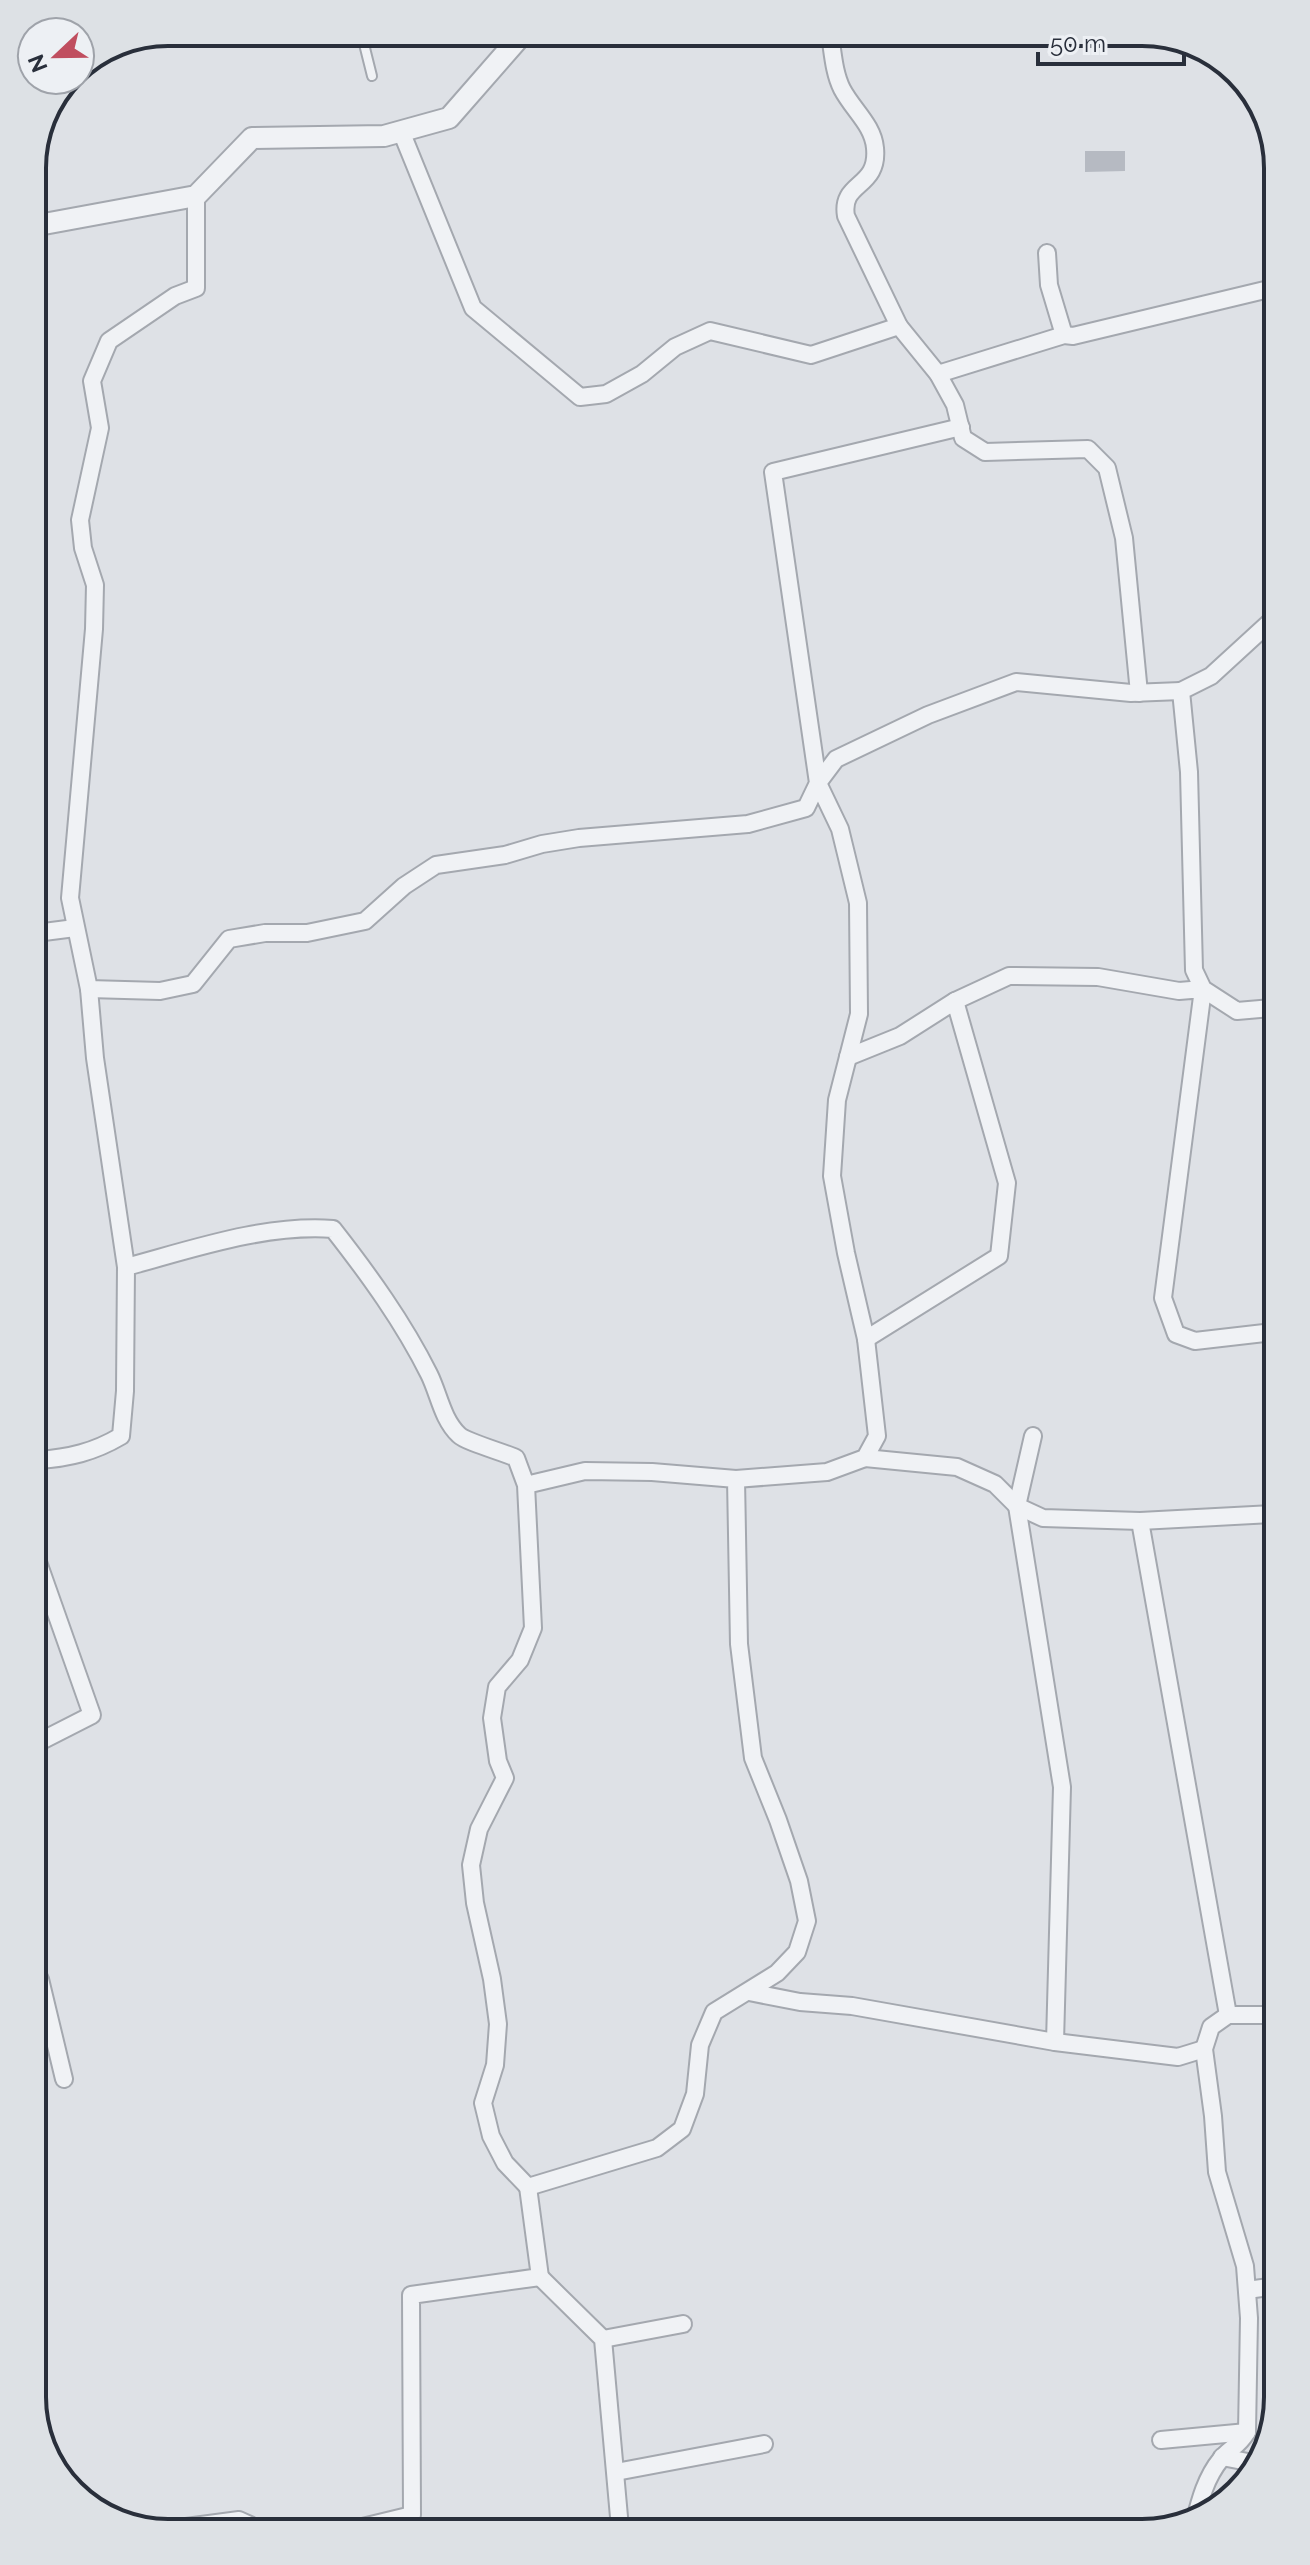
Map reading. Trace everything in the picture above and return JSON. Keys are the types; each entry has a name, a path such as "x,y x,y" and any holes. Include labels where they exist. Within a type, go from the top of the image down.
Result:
{"street":[{"path":"46,224 196,196 252,138 384,136 449,118 512,46"},
{"path":"832,46 837,78 870,129 875,146 875,164 867,180 849,193 844,202 846,216 899,326 938,374 955,405 963,438 985,452 1088,449 1107,468 1124,538 1139,693"},
{"path":"401,131 473,308 580,397 606,394 642,374 675,347 710,331 811,355 899,326"},
{"path":"46,1459 68,1458 121,1436 125,1391 126,1267 102,1110 89,989 70,898 94,629 95,585 83,548 80,520 100,428 92,381 109,341 175,296 196,288 196,196"},
{"path":"1047,253 1049,285 1064,335"},
{"path":"938,374 1064,335 1073,336 1264,290"},
{"path":"865,1458 877,1436 866,1339 832,1176 837,1100 859,1014 858,903 840,829 818,783 773,472 961,427"},
{"path":"89,989 160,991 193,984 229,939 265,933 307,933 365,921 404,886 436,865 505,855 542,844 579,838 748,824 806,808 818,783 836,759 928,715 1016,682 1139,693 1181,691 1211,676 1264,627"},
{"path":"1181,691 1189,772 1194,970 1203,989 1237,1011 1264,1009"},
{"path":"46,932 75,928"},
{"path":"848,1057 900,1036 955,1001 1009,976 1098,977 1179,991 1203,989"},
{"path":"1203,989 1163,1298 1176,1334 1195,1341 1264,1333"},
{"path":"866,1339 999,1256 1007,1183 955,1001"},
{"path":"126,1267 224,1241 307,1227 333,1229 384,1295 429,1375 445,1415 460,1437 499,1449 516,1458 526,1485 533,1628 520,1660 497,1687 492,1718 498,1761 505,1778 479,1829 471,1865 498,2024 495,2065 483,2103 491,2136 505,2163 528,2187 540,2277 603,2339 619,2519"},
{"path":"1033,1436 1017,1506 1062,1787 1055,2042"},
{"path":"526,1485 585,1471 652,1472 736,1479 827,1472 865,1458 957,1467 995,1484 1017,1506 1043,1518 1140,1521 1264,1515"},
{"path":"528,2187 657,2148 682,2129 695,2094 700,2045 714,2012 777,1973 797,1952 807,1921 799,1881 783,1832 753,1758 739,1644 736,1479"},
{"path":"1140,1521 1228,2015"},
{"path":"46,1585 92,1715 46,1738"},
{"path":"749,1992 800,2002 852,2006 1055,2042 1178,2057 1204,2049"},
{"path":"46,2004 64,2079"},
{"path":"1199,2505 1203,2489 1222,2457 1239,2446 1247,2432 1245,2266 1217,2172 1204,2049 1211,2027 1228,2015 1264,2015"},
{"path":"396,2519 412,2515 411,2295 540,2277"},
{"path":"1247,2290 1264,2288"},
{"path":"603,2339 683,2324"},
{"path":"1161,2440 1247,2432"},
{"path":"616,2472 764,2444"},
{"path":"1222,2457 1245,2461"}],"lane":[{"path":"364,46 372,76"}],"building":[{"path":"1085,151 1125,151 1125,171 1085,172"}]}
